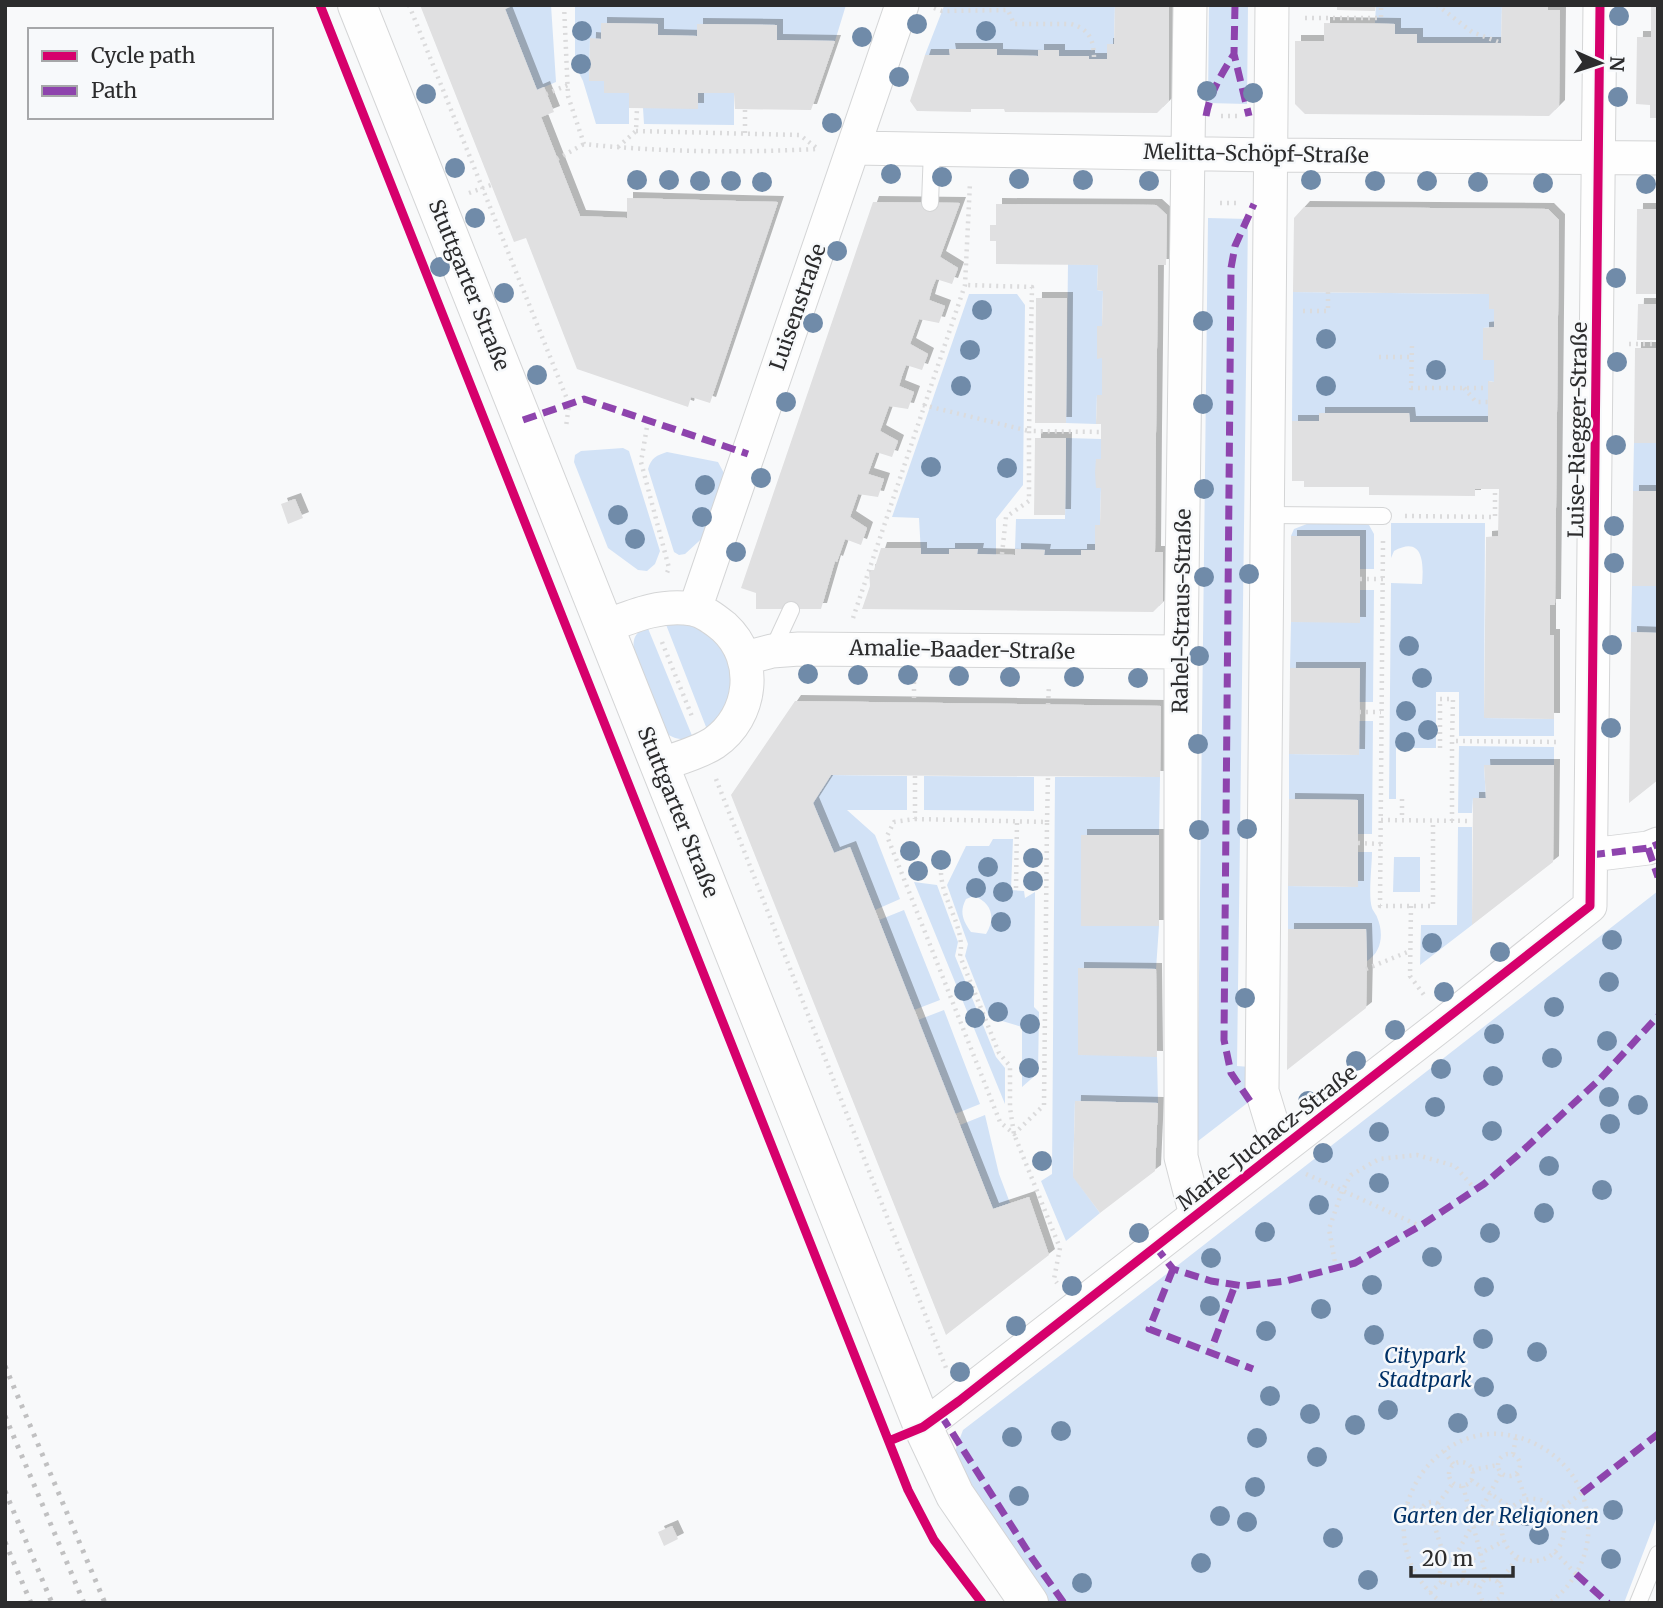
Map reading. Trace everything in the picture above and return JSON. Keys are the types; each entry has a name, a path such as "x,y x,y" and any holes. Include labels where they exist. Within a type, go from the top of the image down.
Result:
{"main road":[{"name":"Stuttgarter Straße","path":"357,5 923,1427 956,1495 1029,1603"}],"street":[{"name":"Luisenstraße","path":"695,609 902,5"},
{"name":"Rahel-Straus-Straße","path":"1190,5 1181,652 1181,1157 1196,1215"},
{"name":"Luise-Riegger-Straße","path":"1591,855 1600,5"},
{"path":"1272,11 1262,1091 1280,1150"},
{"name":"Melitta-Schöpf-Straße","path":"853,148 1658,158"},
{"path":"604,627 668,607 695,609 713,617 758,654 748,676 747,694 741,711 726,732 713,744 659,765"},
{"name":"Amalie-Baader-Straße","path":"758,654 843,649 1181,652"},
{"path":"1591,855 1648,848 1658,844"},
{"name":"Marie-Juchacz-Straße","path":"923,1427 1590,906 1591,855"}],"lane":[{"path":"929,203 932,149"},
{"path":"1268,515 1383,516"},
{"path":"758,654 791,610"},
{"path":"1638,1603 1658,1554"}],"path":[{"path":"409,5 569,404"},
{"path":"564,5 568,96 584,144"},
{"path":"927,5 942,11 1009,8 1014,24 1080,26 1091,38 1094,59"},
{"path":"1272,11 1375,21 1381,18 1381,5"},
{"path":"1437,5 1472,32 1502,43"},
{"path":"547,94 568,85"},
{"path":"636,108 636,131"},
{"path":"745,133 746,109"},
{"path":"1189,116 1272,116"},
{"path":"617,147 636,131 800,135 818,149"},
{"path":"557,159 584,144 782,151 853,148"},
{"path":"843,649 965,285 972,151"},
{"path":"1188,202 1272,204"},
{"path":"965,285 1032,287 1028,501 1006,517 1002,554"},
{"path":"1298,311 1328,311 1328,292"},
{"path":"1412,346 1411,388 1488,388"},
{"path":"1379,357 1412,358"},
{"path":"1464,388 1476,402 1488,402"},
{"path":"923,405 1029,431 1101,432"},
{"path":"649,421 641,462 669,568 649,611 959,1401"},
{"path":"1433,821 1433,906 1380,906 1383,516 1495,517 1494,488"},
{"path":"1360,579 1382,579"},
{"path":"1440,748 1440,699 1453,699 1452,821"},
{"path":"1359,712 1381,712"},
{"path":"1452,741 1592,742"},
{"path":"915,776 915,819"},
{"path":"1014,1134 1044,1105 1048,776"},
{"path":"1402,799 1402,820"},
{"path":"1014,1134 1000,1122 887,836 894,822 915,819 1047,822"},
{"path":"1381,820 1472,821"},
{"path":"1016,888 1017,821"},
{"path":"1359,843 1381,844"},
{"path":"941,873 942,885 963,944 960,956 999,1053 1010,1066 1010,1108 1014,1134 1060,1248"},
{"path":"1410,976 1411,906"},
{"path":"1366,969 1410,951"},
{"path":"1280,1150 1299,1170 1420,1226"},
{"path":"1336,1268 1329,1229 1342,1191 1351,1175 1379,1159 1417,1155 1455,1166 1475,1189"},
{"path":"1442,1603 1430,1593 1412,1568 1404,1537 1406,1506 1414,1485 1427,1466 1444,1451 1478,1436 1497,1435 1516,1437 1537,1444 1556,1457 1571,1473 1587,1509 1587,1543 1576,1574 1560,1595 1549,1603"},
{"path":"1513,1454 1516,1437"},
{"path":"1444,1451 1454,1465"},
{"path":"1452,1562 1501,1474 1498,1465 1502,1456 1513,1454"},
{"path":"1513,1454 1520,1461 1517,1474 1526,1500"},
{"path":"1463,1486 1453,1483 1449,1474 1454,1465 1464,1463 1472,1470"},
{"path":"1472,1470 1498,1465"},
{"path":"1463,1486 1471,1480 1472,1470"},
{"path":"1501,1474 1517,1474"},
{"path":"1471,1480 1511,1508"},
{"path":"1438,1504 1453,1483"},
{"path":"1463,1486 1474,1520 1487,1579"},
{"path":"1557,1511 1582,1493"},
{"path":"1526,1500 1543,1501 1557,1511 1563,1527 1560,1545 1547,1558 1537,1560 1518,1557 1504,1541 1503,1525 1511,1508 1526,1500"},
{"path":"1429,1503 1438,1504 1443,1509 1443,1516 1434,1524 1424,1520 1422,1510 1429,1503"},
{"path":"1406,1506 1422,1510"},
{"path":"1443,1516 1503,1525"},
{"path":"1434,1524 1446,1563 1440,1573 1442,1581"},
{"path":"1461,1580 1462,1567 1504,1541"},
{"path":"1555,1552 1576,1574"},
{"path":"1499,1583 1518,1557"},
{"path":"1446,1563 1452,1562 1462,1567"},
{"path":"1487,1579 1494,1579 1502,1590 1501,1597 1489,1603 1480,1597 1479,1587 1487,1579"},
{"path":"1442,1581 1452,1585 1461,1580"},
{"path":"1461,1580 1479,1587"},
{"path":"1430,1593 1442,1581"}],"green space":[{"path":"512,5 551,5 556,82 537,90 505,9"},
{"path":"575,5 846,5 835,41 777,40 777,25 698,24 697,36 658,35 657,24 602,23 601,39 590,39 589,81 604,81 629,93 629,124 596,124 583,81 575,65"},
{"path":"1115,5 1114,44 1107,44 1107,59 1059,56 1058,50 1038,50 1038,56 949,50 950,55 925,55 944,6"},
{"path":"1209,5 1248,5 1247,104 1208,103"},
{"path":"1376,5 1502,5 1501,43 1417,43 1417,34 1395,34 1395,24 1375,23"},
{"path":"698,93 734,93 734,125 644,124 643,108 698,108"},
{"path":"1208,218 1248,219 1237,1066 1250,1067 1250,1101 1189,1148 1187,1069 1198,1062"},
{"path":"1068,264 1098,265 1097,290 1103,291 1102,326 1097,326 1097,358 1102,358 1102,395 1097,395 1096,424 1066,423"},
{"path":"1293,292 1489,294 1489,309 1494,309 1494,327 1483,328 1483,360 1494,360 1494,382 1489,381 1488,422 1410,422 1409,413 1319,413 1319,421 1292,421"},
{"path":"969,294 1017,294 1025,305 1023,485 996,519 996,555 977,554 977,549 949,549 949,554 921,554 919,518 892,517"},
{"path":"1066,438 1101,439 1101,459 1096,459 1096,488 1101,488 1100,525 1095,526 1095,550 1081,550 1081,555 1044,555 1044,550 1015,549 1016,519 1065,519"},
{"path":"1634,443 1658,443 1658,491 1633,491"},
{"path":"623,448 629,451 660,551 655,564 647,571 638,570 608,548 574,462 575,455 581,451"},
{"path":"667,452 718,462 726,477 710,531 685,554 679,555 674,552 648,469 655,458"},
{"path":"1312,522 1369,525 1374,534 1374,569 1360,569 1360,536 1291,536 1294,529"},
{"path":"1391,523 1485,523 1484,718 1554,719 1554,736 1459,736 1459,692 1436,692 1436,748 1396,748 1396,799 1389,799 1391,583 1422,584 1423,568 1420,554 1411,546 1394,551 1391,558"},
{"path":"1632,586 1658,586 1658,633 1631,632"},
{"path":"1360,590 1374,590 1373,702 1359,702 1359,668 1290,668 1291,622 1359,622"},
{"path":"665,622 700,626 723,647 733,682 730,702 708,732"},
{"path":"647,626 693,738 679,739 665,732 652,708 633,645 636,635"},
{"path":"1359,721 1373,721 1372,834 1358,834 1358,800 1289,799 1289,754 1358,755"},
{"path":"1459,746 1554,747 1554,765 1484,765 1486,798 1473,798 1472,813 1458,813"},
{"path":"831,775 907,776 907,810 847,810 875,835 900,899 875,910 850,848 834,853 813,803"},
{"path":"924,776 1034,777 1034,811 924,810"},
{"path":"1055,777 1160,777 1159,835 1081,836 1081,926 1159,926 1156,969 1079,968 1157,1057 1158,1103 1075,1101 1073,1176 1100,1213 1066,1241 1041,1181 1052,1174"},
{"path":"1458,827 1472,827 1472,925 1420,965 1421,925 1457,925"},
{"path":"993,839 1013,839 1011,890 1024,891 1025,898 1035,892 1034,1007 1039,1012 1038,1073 1022,1087 1022,1027 989,1017 965,956 968,944 947,885 966,846 989,846","holes":["974,896 988,907 991,917 986,934 971,932 963,916 966,899"]},
{"path":"1358,852 1372,852 1371,903 1380,929 1379,947 1367,961 1366,929 1288,929 1288,886 1358,887"},
{"path":"1394,857 1420,857 1420,892 1393,892"},
{"path":"914,882 937,885 958,942 955,956 996,1057 1005,1068 1005,1104"},
{"name":"Citypark Stadtpark","path":"1658,891 1658,1514 1624,1603 1049,1603 1003,1538 954,1454 963,1430"},
{"path":"904,910 940,1000 914,1010 879,920"},
{"path":"944,1010 980,1104 955,1114 918,1020"},
{"path":"985,1115 999,1174 1010,1203 993,1209 960,1125"}],"building":[{"path":"420,5 514,5 505,9 537,90 544,87 554,112 541,117 580,216 627,218 627,198 778,202 710,403 691,397 688,407 577,369 526,238 514,242"},
{"path":"1115,5 1169,5 1169,101 1157,113 1005,112 1004,109 971,109 971,112 917,111 910,101 925,55 950,55 949,49 997,49 997,55 1038,56 1038,50 1059,50 1059,56 1107,59 1107,44 1114,44"},
{"path":"1337,5 1376,5 1375,11 1337,10"},
{"path":"1502,5 1548,5 1548,10 1560,10 1559,106 1549,116 1305,114 1295,104 1295,41 1324,41 1324,23 1395,24 1395,34 1417,34 1417,43 1501,43"},
{"path":"1651,5 1658,5 1658,118 1650,118 1650,105 1636,104 1637,37 1651,37"},
{"path":"601,23 658,24 658,35 697,36 697,24 777,25 777,40 835,41 811,110 735,109 734,93 698,93 698,109 629,108 629,93 604,93 604,81 589,81 590,38 601,39"},
{"path":"873,202 960,203 940,257 958,268 952,284 936,279 932,289 929,300 945,306 939,323 919,319 910,344 928,354 922,370 906,365 899,386 914,392 908,409 889,406 880,431 898,441 892,457 876,452 868,474 884,479 878,497 858,494 850,517 867,528 861,545 845,539 837,562 835,561 821,609 756,609 756,593 741,588"},
{"path":"996,204 1156,205 1167,215 1166,265 1158,265 1156,433 1155,552 1163,552 1163,602 1153,612 862,609 870,586 869,570 874,570 881,548 921,548 921,554 949,554 949,549 978,549 977,554 1015,555 1015,549 1045,550 1044,555 1081,555 1081,550 1095,550 1095,525 1100,525 1101,488 1096,488 1095,472 1096,459 1101,459 1101,424 1096,424 1097,395 1102,395 1102,358 1097,359 1097,326 1102,326 1103,291 1097,290 1098,265 996,264 996,241 990,241 990,225 996,225"},
{"path":"1304,207 1548,209 1559,220 1555,605 1550,605 1550,635 1554,635 1554,719 1484,718 1486,537 1498,536 1499,489 1475,489 1475,496 1369,495 1369,487 1304,487 1304,481 1292,481 1292,421 1319,421 1319,413 1409,413 1410,422 1488,422 1488,381 1494,382 1494,360 1483,360 1483,328 1494,327 1494,309 1489,309 1489,294 1293,292 1294,218"},
{"path":"1637,209 1658,209 1658,294 1636,294"},
{"path":"1036,298 1067,298 1066,423 1035,423"},
{"path":"1638,304 1658,304 1658,340 1637,340"},
{"path":"1635,348 1658,348 1658,443 1634,443"},
{"path":"1035,438 1066,438 1065,515 1034,515"},
{"path":"1633,491 1658,491 1658,586 1632,586"},
{"path":"295,499 303,518 288,524 281,504"},
{"path":"1291,536 1360,536 1360,623 1291,622"},
{"path":"1631,632 1658,633 1658,780 1629,803"},
{"path":"1290,668 1360,668 1359,755 1289,754"},
{"path":"795,701 1161,706 1160,777 831,775 813,803 834,853 850,847 993,1209 1029,1197 1049,1255 946,1335 731,795"},
{"path":"1484,765 1554,765 1553,862 1472,925 1473,798 1486,798"},
{"path":"1289,799 1358,800 1358,887 1288,886"},
{"path":"1081,835 1159,835 1159,926 1081,926"},
{"path":"1288,929 1366,929 1367,961 1366,1008 1287,1070"},
{"path":"1078,968 1156,969 1157,1057 1078,1055"},
{"path":"1075,1101 1158,1103 1155,1171 1100,1213 1073,1177"},
{"path":"672,1526 678,1539 664,1546 658,1532"}],"railway":[{"path":"5,1366 105,1603"},
{"path":"5,1416 84,1603"},
{"path":"5,1491 52,1603"},
{"path":"5,1542 31,1603"}],"marked path":[{"path":"1235,5 1234,54 1249,116"},
{"path":"1206,116 1213,91 1234,54"},
{"path":"1250,1101 1231,1073 1224,1040 1231,268 1235,246 1254,204"},
{"path":"523,420 584,399 748,454"},
{"path":"1591,855 1648,848 1658,844"},
{"path":"1648,848 1658,877"},
{"path":"1155,1246 1173,1269 1211,1281 1244,1286 1286,1281 1355,1263 1420,1226 1484,1184 1600,1079 1658,1016"},
{"path":"1173,1269 1149,1329 1253,1369"},
{"path":"1214,1342 1235,1285"},
{"path":"941,1415 1032,1558 1064,1603"},
{"path":"1582,1493 1658,1434"},
{"path":"1576,1574 1608,1603"}],"cycle path":[{"path":"320,5 908,1490 934,1540 982,1603"},
{"path":"889,1441 923,1427 959,1401 1590,906 1600,5"}],"park label":[{"name":"Garten der Religionen","path":"1496,1516"}]}
